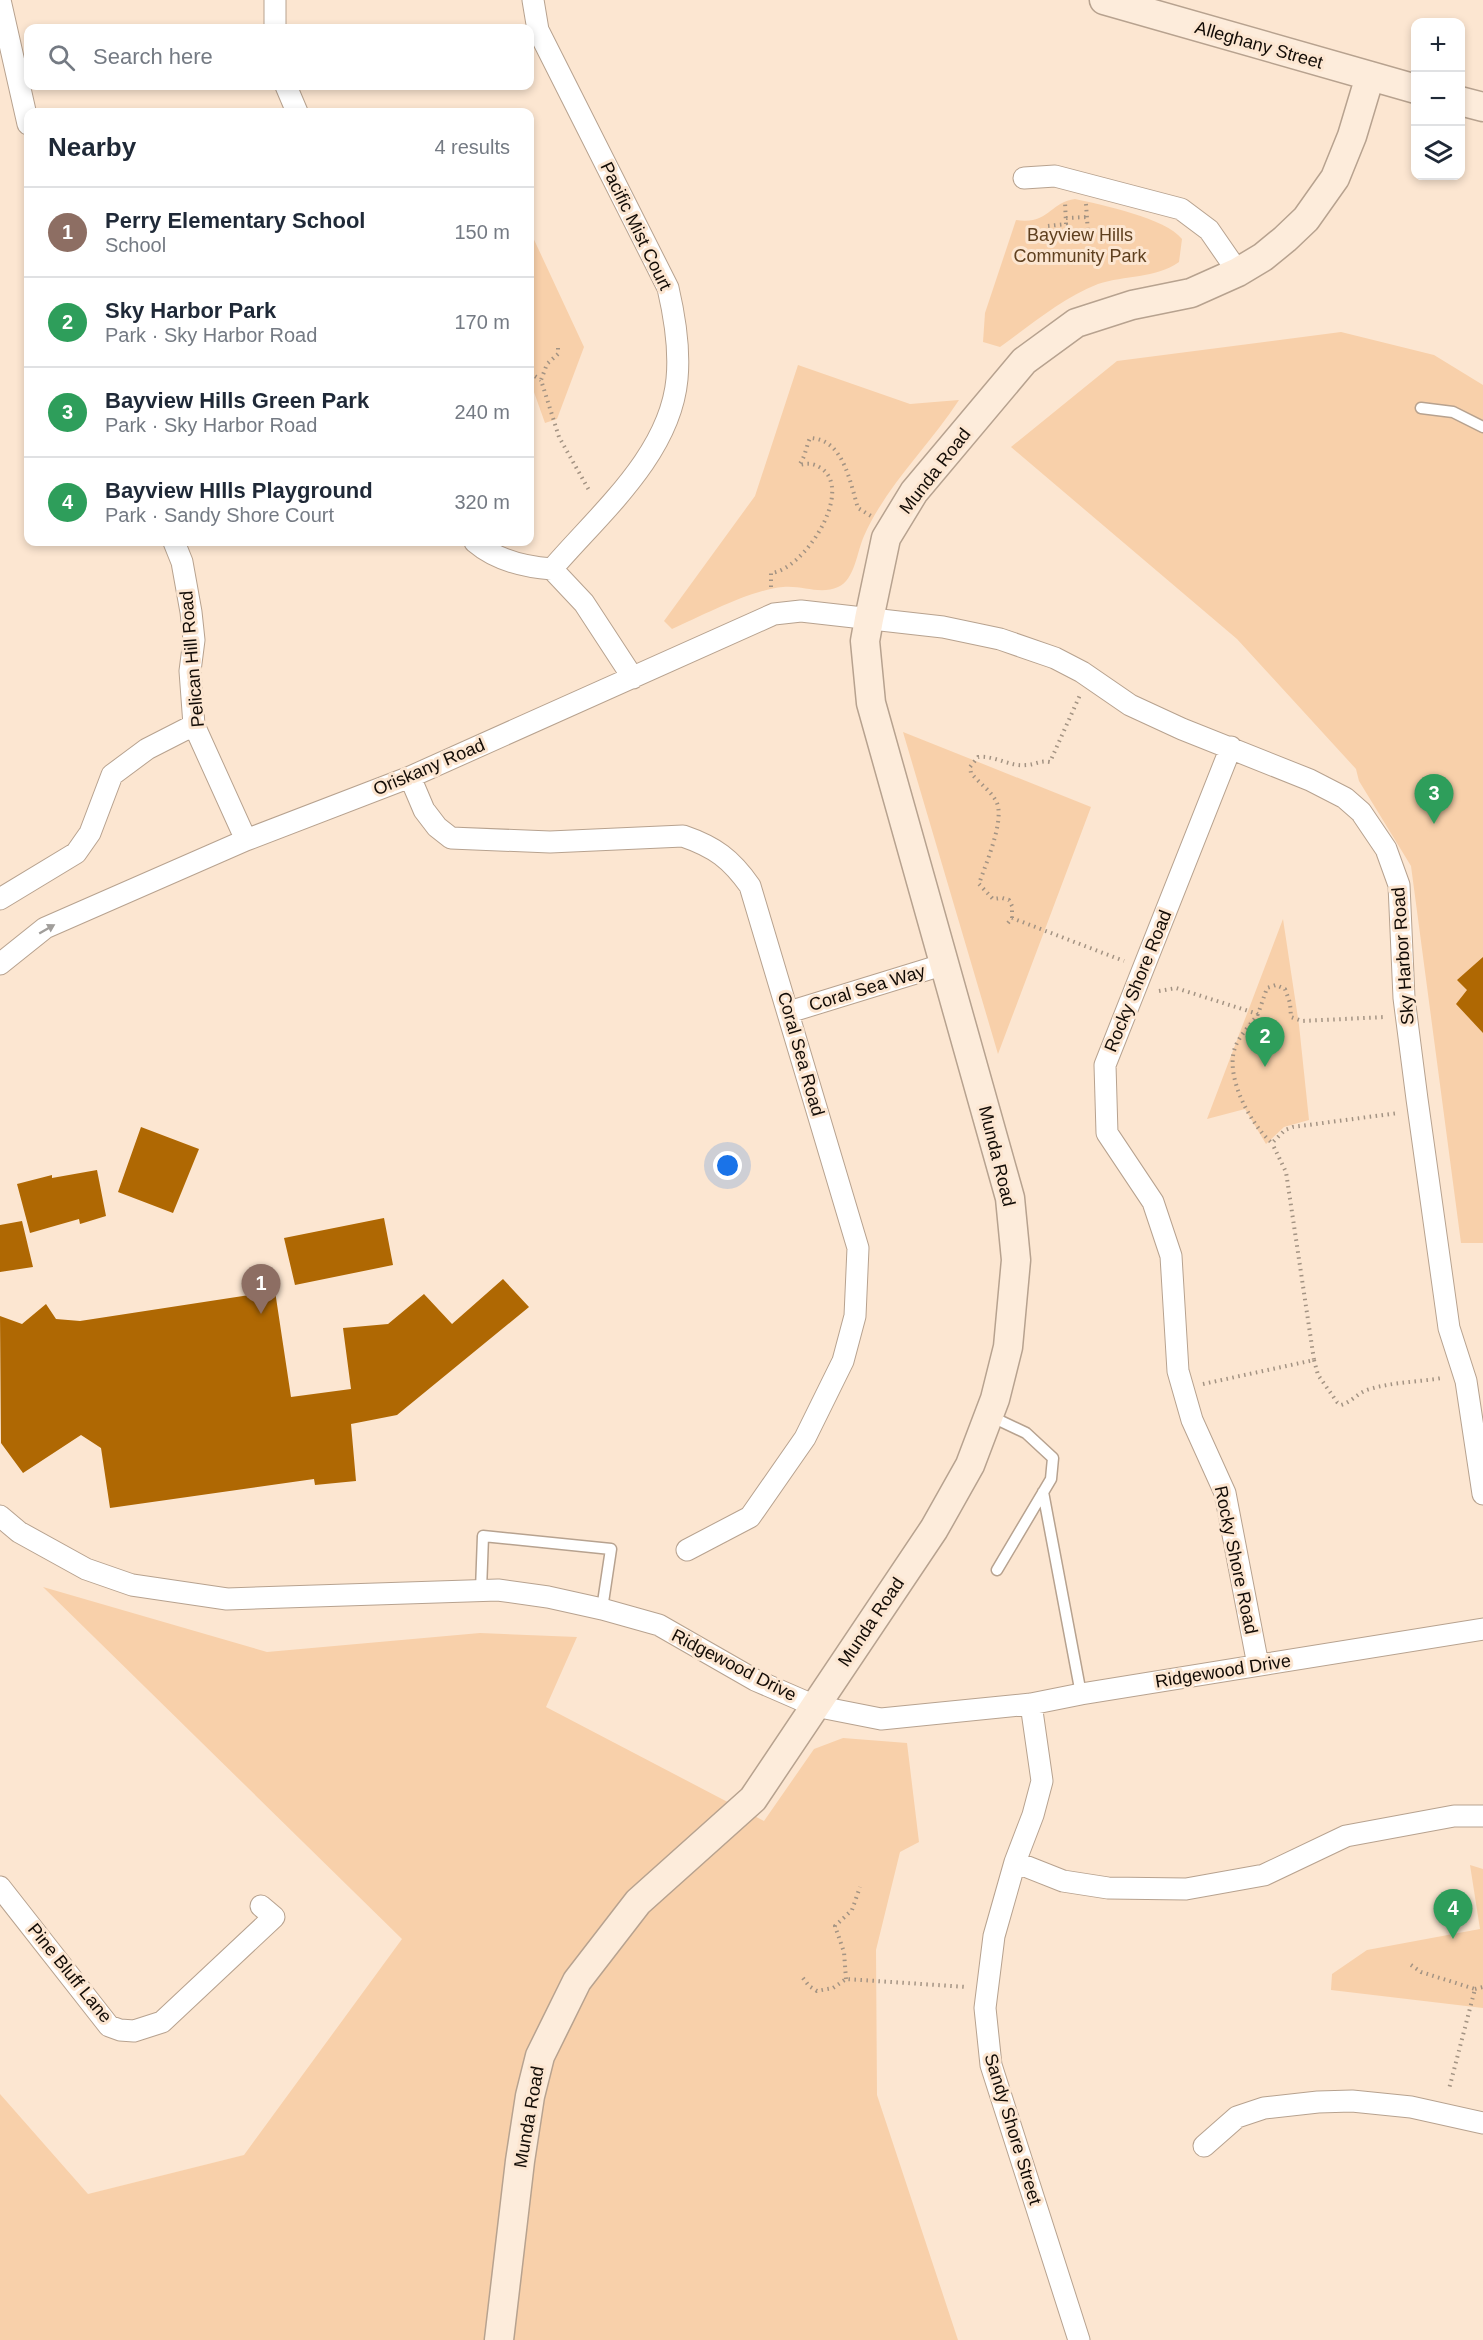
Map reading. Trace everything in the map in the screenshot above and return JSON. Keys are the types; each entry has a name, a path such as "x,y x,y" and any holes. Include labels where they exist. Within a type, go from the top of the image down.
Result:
{"street":[{"path":"0,0 24,108"},
{"path":"275,0 275,24"},
{"name":"Pacific Mist Court","path":"533,0 538,30 668,288 677,331 677,381 668,417 654,447 631,481 552,569"},
{"name":"Alleghany Street","path":"1119,2 1411,88"},
{"name":"Munda Road","path":"499,2340 530,2096 540,2056 577,1981 638,1902 753,1799 934,1529 970,1466 989,1415 1008,1347 1016,1260 1010,1198 871,703 865,641 886,538 914,492 1024,361 1076,323 1132,305 1191,293 1238,272 1263,257 1306,219 1323,197 1345,157 1370,76"},
{"path":"288,90 295,108"},
{"path":"1465,102 1483,107"},
{"path":"1024,178 1055,176 1180,209 1209,230 1238,272"},
{"name":"Pelican Hill Road","path":"176,546 182,562 194,640 190,671 194,725 246,840"},
{"path":"480,546 503,559 532,568 552,569 584,603 633,678"},
{"name":"Oriskany Road","path":"0,964 45,928 246,840 410,777 774,614 801,610 869,618"},
{"name":"Sky Harbor Road","path":"869,618 943,627 1000,639 1055,658 1082,672 1130,705 1311,780 1345,798 1361,812 1375,830 1394,866 1399,885 1404,999 1430,1193 1449,1328 1475,1380 1483,1494"},
{"path":"0,899 76,853 90,834 112,775 147,748 194,725"},
{"name":"Rocky Shore Road","path":"1231,747 1105,1065 1107,1133 1153,1203 1171,1256 1178,1371 1192,1420 1225,1493 1258,1665"},
{"name":"Coral Sea Road","path":"410,777 424,810 437,827 451,837 550,842 683,836 703,843 724,855 750,886 858,1248 855,1316 843,1361 805,1438 750,1517 687,1550"},
{"name":"Coral Sea Way","path":"789,1012 945,964"},
{"name":"Ridgewood Drive","path":"0,1516 19,1532 86,1569 132,1585 227,1599 498,1590 548,1597 602,1609 659,1625 755,1680 815,1706 881,1719 1031,1704 1080,1694 1483,1629"},
{"name":"Sandy Shore Street","path":"1031,1704 1042,1781 1034,1815 1015,1862 994,1936 986,2008 991,2065 1079,2340"},
{"path":"1015,1862 1063,1881 1108,1888 1186,1889 1264,1875 1346,1836 1454,1816 1483,1816"},
{"name":"Pine Bluff Lane","path":"0,1887 109,2026 120,2030 134,2031 162,2022 274,1917 261,1906"},
{"path":"1204,2146 1237,2117 1264,2108 1318,2102 1352,2101 1411,2107 1483,2123"}],"lane":[{"path":"1421,408 1453,412 1483,427"},
{"path":"989,1415 1026,1433 1053,1458 1051,1479 997,1570"},
{"path":"1043,1492 1080,1694"},
{"path":"481,1590 483,1536 611,1549 602,1609"}],"path":[{"path":"1048,226 1066,224 1065,202"},
{"path":"1086,203 1088,233"},
{"path":"1066,218 1087,217"},
{"path":"558,348 558,354 547,364 541,380 559,437 590,492"},
{"path":"534,376 541,380"},
{"path":"771,587 771,573 791,566 802,555 816,537 831,505 833,487 827,472 817,465 808,463 799,465 810,438 820,438 844,463 851,478 858,508 871,516"},
{"path":"1008,923 1012,918 1012,906 1009,900 993,899 979,884 998,830 999,812 998,803 971,773 970,767 978,757 986,756 1026,765 1041,760 1050,762 1081,693"},
{"path":"1012,918 1127,962"},
{"path":"1387,1017 1302,1021 1291,1017 1290,1003 1285,989 1276,985 1267,988 1258,1014 1236,1045 1232,1057 1233,1073 1242,1100 1262,1134 1272,1143 1286,1172 1318,1375 1341,1405 1359,1393 1372,1388 1442,1378"},
{"path":"1159,991 1176,988 1258,1014"},
{"path":"1272,1143 1285,1130 1293,1127 1398,1113"},
{"path":"1203,1384 1314,1360"},
{"path":"846,1979 844,1952 836,1926 852,1910 860,1887"},
{"path":"1411,1965 1421,1972 1460,1986 1475,1989 1483,1987"},
{"path":"803,1978 809,1986 818,1991 833,1988 846,1979 967,1987"},
{"path":"1449,2089 1475,1989"}],"green space":[{"name":"Bayview Hills Community Park","path":"1075,199 1133,213 1174,231 1182,239 1179,262 1150,274 1108,281 1085,290 1047,312 1000,347 983,342 985,313 1016,220 1036,219 1060,204"},
{"path":"534,240 584,347 557,419 545,423 534,392"},
{"path":"1341,332 1434,355 1483,385 1483,1243 1461,1243 1411,866 1359,781 1356,769 1237,639 1011,447 1117,361"},
{"path":"798,365 910,404 959,400 884,500 864,536 852,572 844,583 824,590 790,587 770,589 727,604 672,629 664,621 755,496"},
{"path":"903,732 1091,807 998,1054"},
{"path":"1283,919 1299,1025 1309,1120 1284,1127 1266,1144 1245,1109 1207,1119"},
{"path":"43,1587 267,1652 480,1633 577,1637 546,1707 764,1821 814,1749 843,1738 907,1743 919,1842 900,1852 876,1950 877,2095 958,2340 0,2340 0,2094 88,2194 244,2155 402,1939"},
{"path":"1470,1865 1483,1869 1483,2008 1331,1990 1332,1974 1367,1950 1480,1929"}],"building":[{"path":"1483,957 1483,1033 1456,1004 1467,990 1457,980"},
{"path":"141,1127 199,1149 173,1213 118,1192"},
{"path":"97,1170 106,1216 80,1224 79,1219 30,1233 17,1184 52,1175 52,1178"},
{"path":"384,1218 393,1265 295,1285 284,1238"},
{"path":"22,1221 33,1267 0,1272 0,1225"},
{"path":"503,1279 529,1307 397,1415 351,1424 356,1481 315,1485 314,1479 110,1508 101,1448 81,1435 23,1473 1,1443 0,1316 22,1324 46,1304 56,1319 80,1321 275,1291 291,1397 351,1389 343,1328 388,1324 424,1294 452,1324"}],"place":[{"name":"Bayview Hills Green Park","path":"1434,824"},
{"name":"Sky Harbor Park","path":"1265,1067"},
{"name":"Perry Elementary School","path":"261,1314"},
{"name":"Bayview HIlls Playground","path":"1453,1939"}]}
